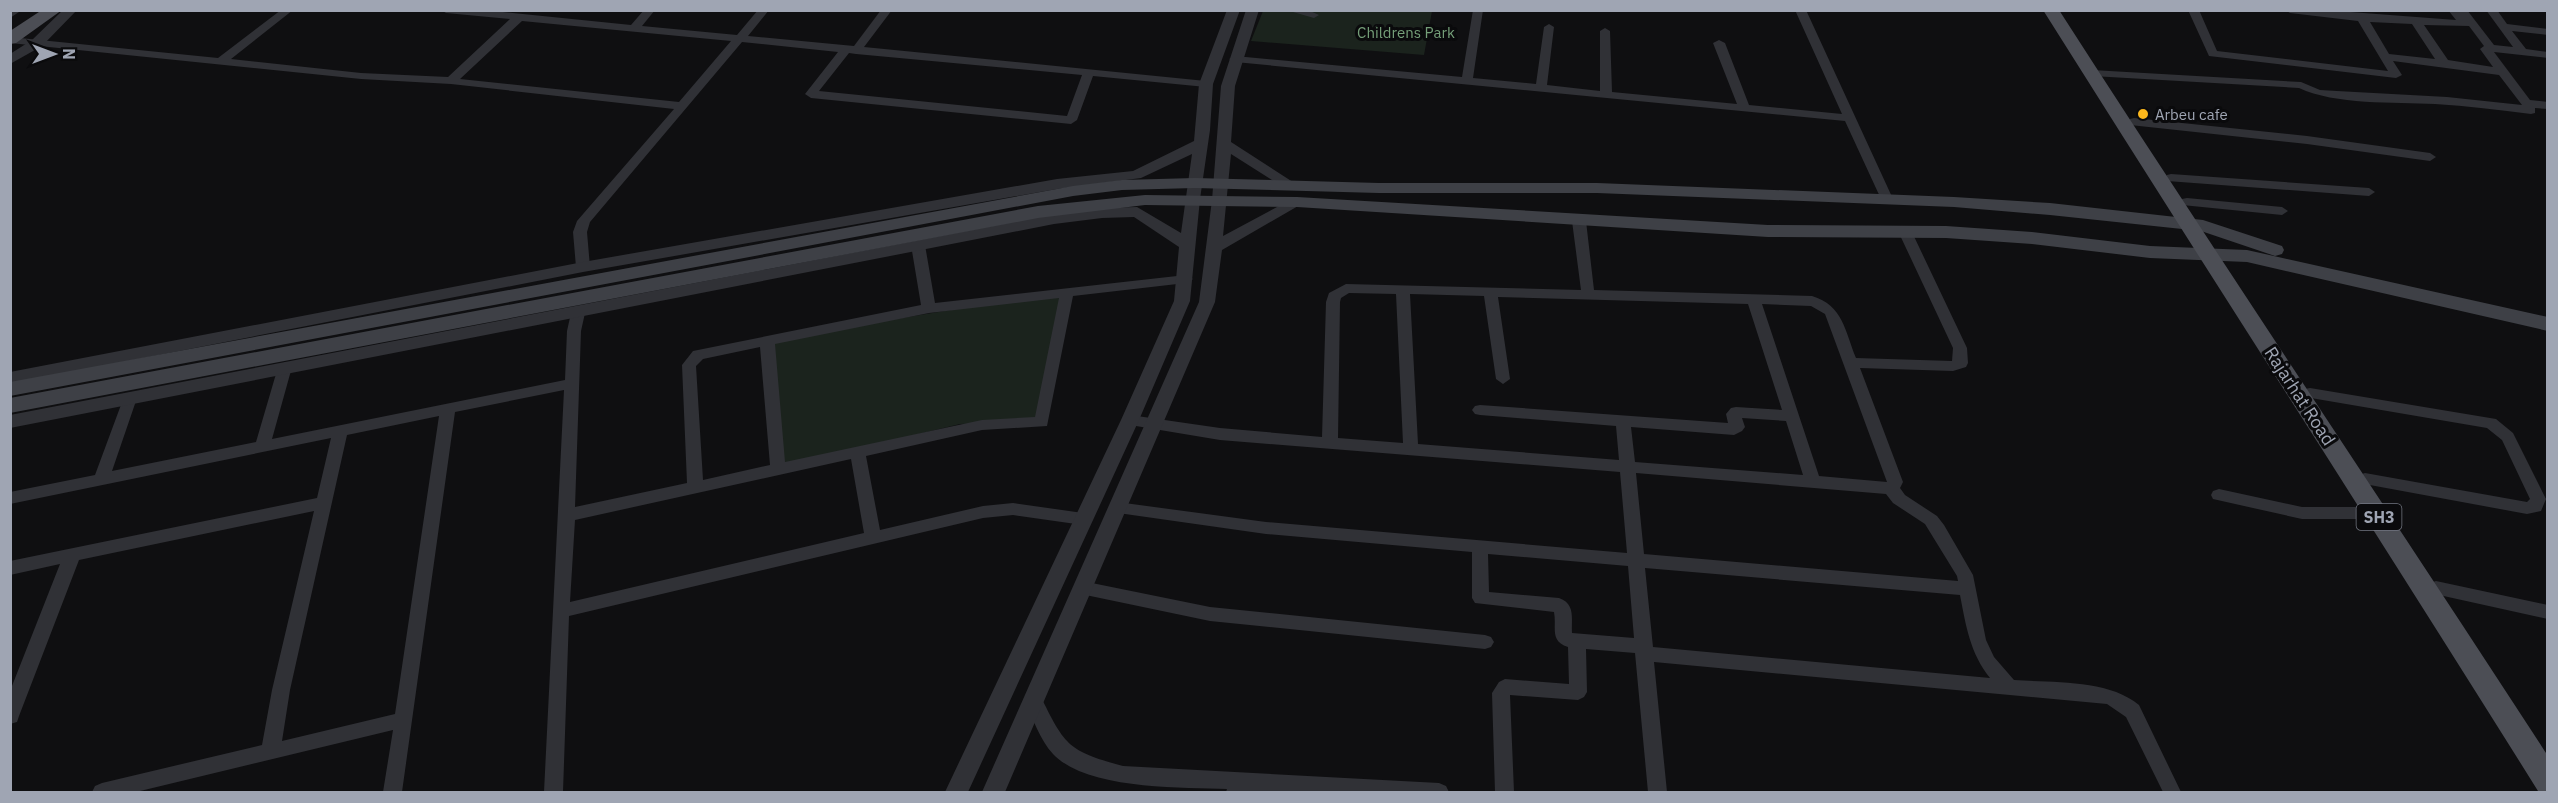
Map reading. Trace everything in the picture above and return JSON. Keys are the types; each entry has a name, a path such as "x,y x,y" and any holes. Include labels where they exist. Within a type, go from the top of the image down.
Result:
{"main road":[{"path":"12,17 29,10"},
{"path":"10,40 54,10"},
{"name":"Rajarhat Road","path":"2051,10 2134,122 2187,202 2196,225"},
{"name":"Rajarhat Road","path":"2063,10 2097,73 2196,225 2547,782"},
{"path":"10,389 842,233 1073,191 1122,185 1194,191 1294,194 1598,188 1887,199 2050,209 2196,225 2278,251 2399,276 2547,313"},
{"path":"10,406 868,244 1086,205 1145,200 1194,191"},
{"path":"1294,194 1579,221 1767,231 1905,231 2032,238 2150,252 2247,256 2547,324"},
{"path":"842,233 864,218"},
{"path":"848,258 868,244"},
{"name":"Rajarhat Road","path":"2215,256 2310,393 2547,756"}],"street":[{"path":"10,60 37,43 71,10"},
{"path":"220,62 288,10"},
{"path":"446,10 1206,84"},
{"path":"633,29 650,10"},
{"path":"584,267 580,232 584,221 764,10"},
{"path":"887,10 811,94 1071,120 1089,73"},
{"path":"957,792 1130,420 1182,301 1206,84 1234,10"},
{"path":"993,792 1208,302 1225,144 1228,86 1253,10"},
{"path":"1291,10 1314,15"},
{"path":"1467,82 1478,10"},
{"path":"1800,10 1887,199"},
{"path":"2193,10 2213,54 2396,75 2362,18"},
{"path":"2290,10 2362,18 2465,24 2453,10"},
{"path":"2324,10 2329,10"},
{"path":"2462,10 2490,47 2547,55"},
{"path":"2491,10 2522,52"},
{"path":"451,81 518,18"},
{"path":"2417,22 2444,63"},
{"path":"1541,89 1549,27"},
{"path":"2503,27 2547,32"},
{"path":"1605,31 1606,96"},
{"path":"10,40 361,76 451,81 682,106"},
{"path":"1719,43 1745,109"},
{"path":"2097,73 2264,81 2301,85 2318,93 2447,101 2531,110 2486,49 2490,47"},
{"path":"2385,57 2505,72"},
{"path":"1235,59 1850,118"},
{"path":"2526,103 2547,106"},
{"path":"2134,122 2307,140 2430,157"},
{"path":"10,378 584,267 1057,184 1136,175 1200,144"},
{"path":"1215,247 1294,194 1225,144"},
{"path":"2171,178 2368,192"},
{"path":"2187,202 2282,211"},
{"path":"10,422 1054,219 1137,212 1188,245"},
{"path":"1579,221 1588,294"},
{"path":"1850,363 1953,366 1961,363 1960,348 1905,231"},
{"path":"918,245 929,308"},
{"path":"695,486 690,362 703,353 929,308 1186,279"},
{"path":"1330,444 1334,297 1346,288 1812,301 1823,305 1831,312 1895,482 1891,488"},
{"path":"1403,289 1411,450"},
{"path":"568,515 982,425 1042,422 1067,291"},
{"path":"1490,291 1503,379"},
{"path":"1754,300 1813,482"},
{"path":"553,792 568,515 574,331 578,313"},
{"path":"766,340 778,468"},
{"path":"262,447 285,367"},
{"path":"10,498 573,383"},
{"path":"2310,393 2492,423 2508,437 2538,499 2535,507 2527,508 2366,479"},
{"path":"101,480 130,398"},
{"path":"393,792 448,409"},
{"path":"1480,410 1734,429 1737,427 1734,414 1736,412 1792,416"},
{"path":"1130,420 1220,434 1330,444 1891,488 1899,499 1931,520 1938,529 1965,575 1972,623 1977,640 1988,662 2009,687"},
{"path":"1623,420 1657,792"},
{"path":"271,750 281,690 340,432"},
{"path":"857,452 873,537"},
{"path":"2219,495 2302,513 2377,513"},
{"path":"10,568 324,503"},
{"path":"1117,508 1266,528 1968,589"},
{"path":"561,611 983,512 1013,509 1083,519"},
{"path":"1480,548 1481,598 1559,606 1564,611 1563,636 1569,640 1644,650 2108,696 2121,701 2133,711 2172,792"},
{"path":"10,716 72,556"},
{"path":"1082,588 1220,615 1485,642"},
{"path":"2436,588 2547,612"},
{"path":"1504,792 1501,693 1506,687 1578,692 1577,641"},
{"path":"1034,701 1050,739 1060,752 1074,760 1123,775 1439,792"},
{"path":"102,792 402,720"},
{"path":"1235,792 1260,781"}],"green space":[{"name":"Childrens Park","path":"1263,11 1432,11 1424,55 1251,41"},
{"path":"1067,291 1042,422 960,424 778,468 767,340"}],"place":[{"name":"Arbeu cafe","path":"2143,114"}]}
